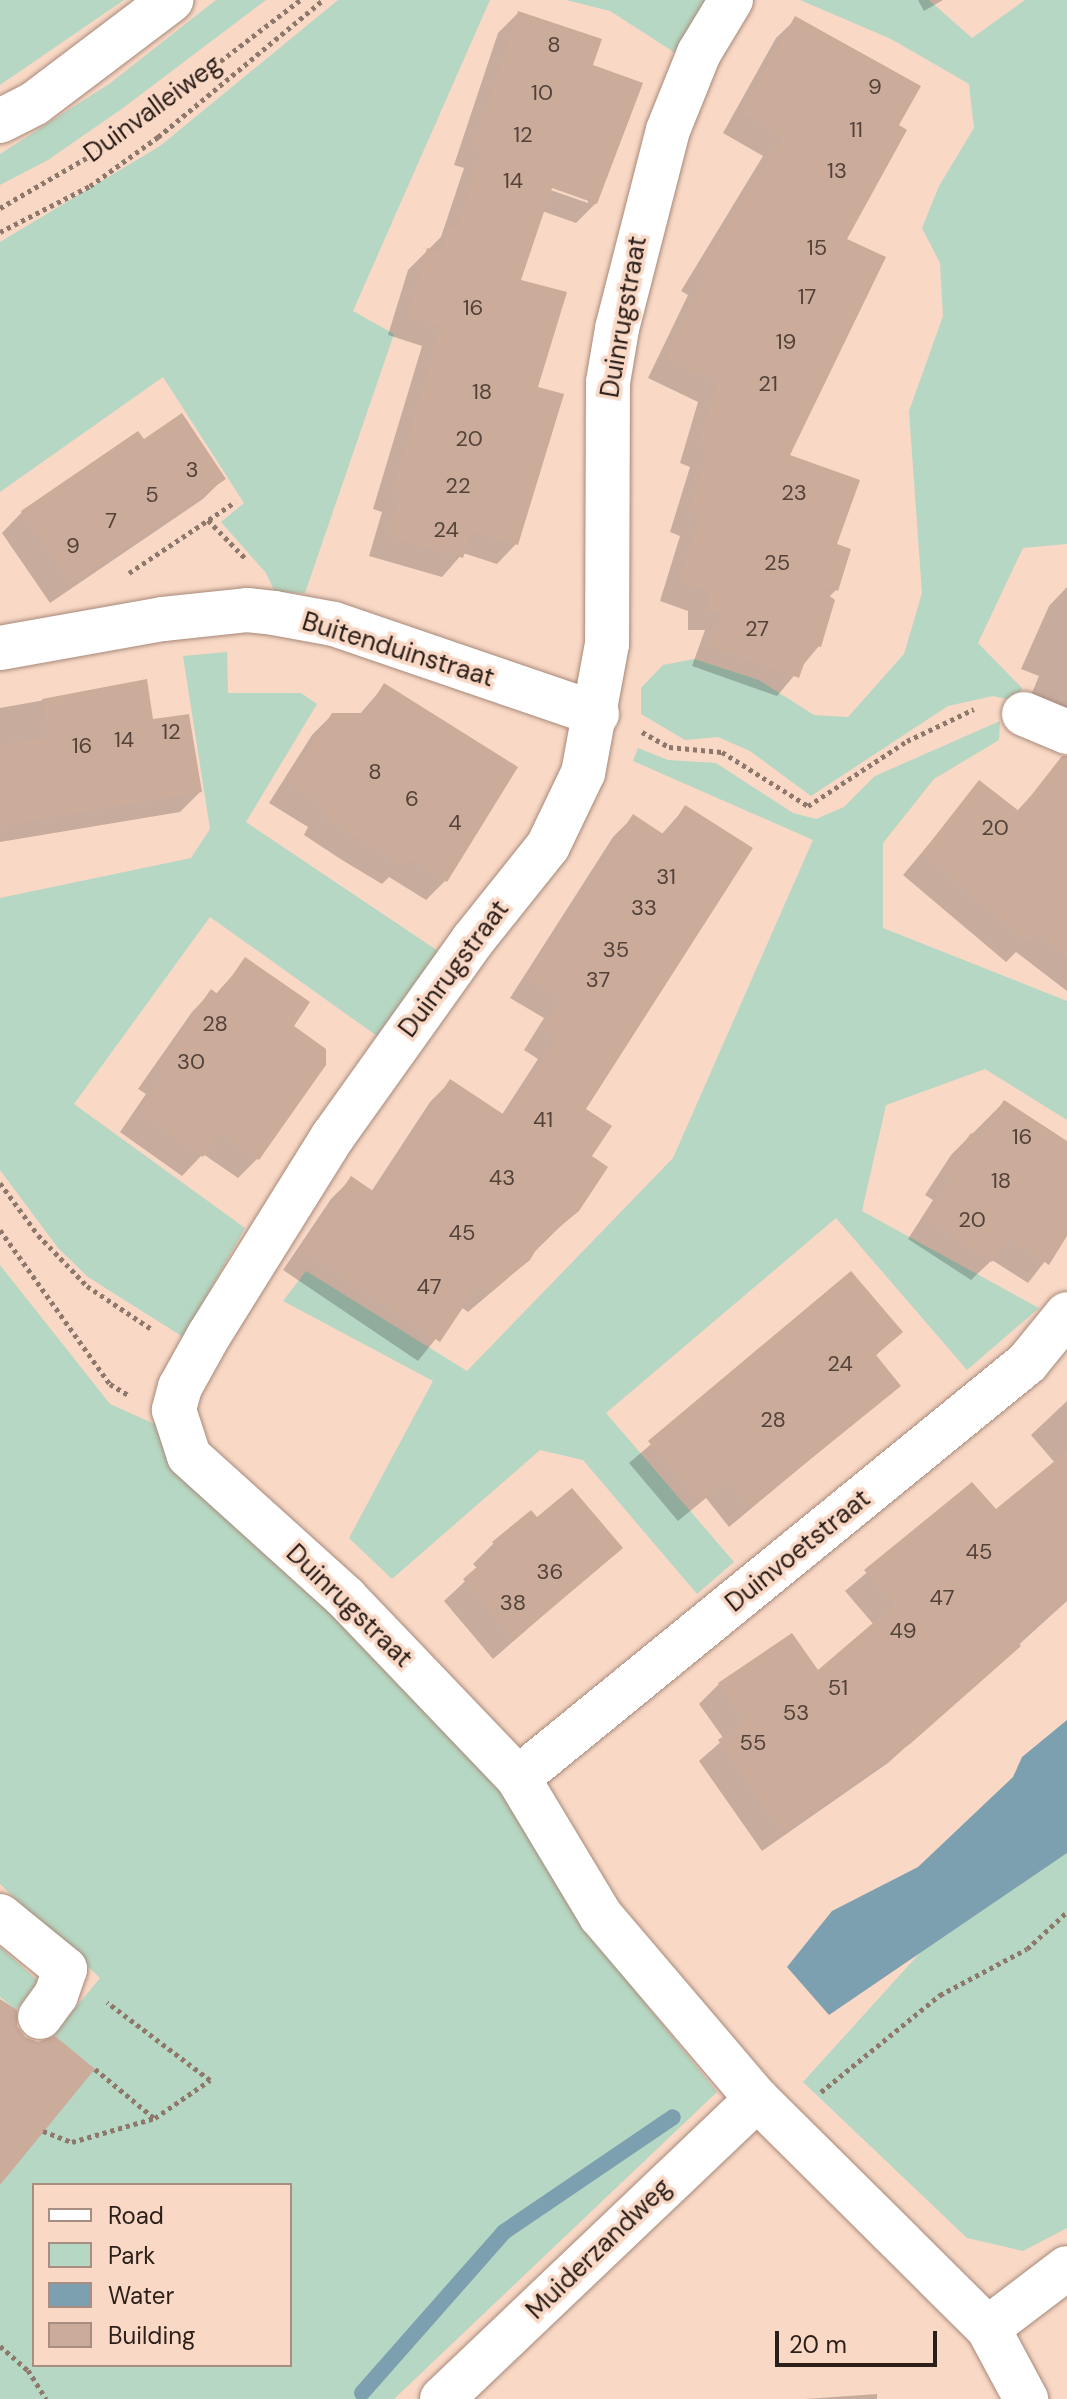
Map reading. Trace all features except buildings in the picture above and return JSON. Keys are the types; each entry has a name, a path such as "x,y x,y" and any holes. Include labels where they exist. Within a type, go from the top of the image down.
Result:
{"street":[{"path":"0,121 35,103 171,0"},
{"name":"Duinrugstraat","path":"518,1778 346,1598 189,1456 174,1410 180,1387 196,1359 333,1136 473,940 548,846 583,773 597,714 607,644 608,382 617,329 668,130 699,53 731,0"},
{"name":"Buitenduinstraat","path":"0,648 100,629 247,610 334,624 597,714"},
{"path":"1024,714 1067,732"},
{"name":"Duinvoetstraat","path":"518,1778 1027,1363 1067,1314"},
{"path":"518,1778 601,1916 771,2112 988,2328 1026,2399"},
{"path":"0,1916 65,1969 56,1995 40,2017"},
{"name":"Muiderzandweg","path":"442,2399 771,2112"},
{"path":"988,2328 1067,2268"}],"path":[{"name":"Duinvalleiweg","path":"0,208 119,139 300,0"},
{"path":"0,232 90,186 158,137 323,0"},
{"path":"100,629 100,593 235,502"},
{"path":"597,714 669,747 722,752 808,806 963,712 998,703 1024,714"},
{"path":"0,1183 38,1235 87,1286 196,1359"},
{"path":"0,1230 110,1384 142,1402 174,1410"},
{"path":"771,2112 839,2075 940,1995 1027,1949 1067,1912"},
{"path":"43,2131 72,2142 155,2118 210,2080 65,1969"},
{"path":"95,2069 155,2118"},
{"path":"0,2346 28,2370 46,2399"}],"green space":[{"path":"0,0 124,0 0,85"},
{"path":"216,0 266,0 123,108 48,160 0,185 0,154 109,84"},
{"path":"338,0 490,0 353,311 394,334 305,593 275,592 266,573 221,522 244,503 163,377 0,492 0,242 160,146"},
{"path":"566,0 710,0 680,56 610,11"},
{"path":"800,0 929,0 972,38 1025,0 1067,0 1067,544 1023,548 978,643 1022,688 1018,702 993,696 948,706 811,796 750,751 718,737 685,740 641,714 641,688 663,665 694,659 759,680 814,715 848,717 904,654 922,593 909,411 943,316 940,263 922,228 939,186 974,128 969,84 891,39"},
{"path":"227,652 228,693 301,693 317,704 246,822 438,951 377,1036 210,917 74,1104 245,1228 183,1337 88,1277 58,1248 0,1170 0,898 191,858 210,829 183,656"},
{"path":"1000,721 999,740 934,779 883,843 883,928 1067,1001 1067,1120 985,1069 886,1105 862,1211 1039,1308 967,1370 836,1218 606,1413 734,1562 697,1594 583,1460 540,1450 392,1579 349,1538 433,1381 283,1301 306,1271 467,1371 673,1158 813,840 633,761 638,748 668,760 716,763 793,813 816,819 844,807 875,776"},
{"path":"0,1265 110,1404 159,1426 169,1464 352,1626 506,1791 587,1931 717,2092 394,2399 0,2399 0,2184 94,2069 53,2035 100,1978 0,1884"},
{"path":"1067,1853 1067,2228 1023,2251 967,2238 803,2082 928,1944"},
{"path":"0,1947 38,1981 16,2010 0,1997"}],"water":[{"path":"1067,1720 1067,1853 829,2015 787,1967 832,1911 918,1867 1013,1777 1022,1757"}],"waterway":[{"path":"362,2393 504,2232 673,2117"}]}
